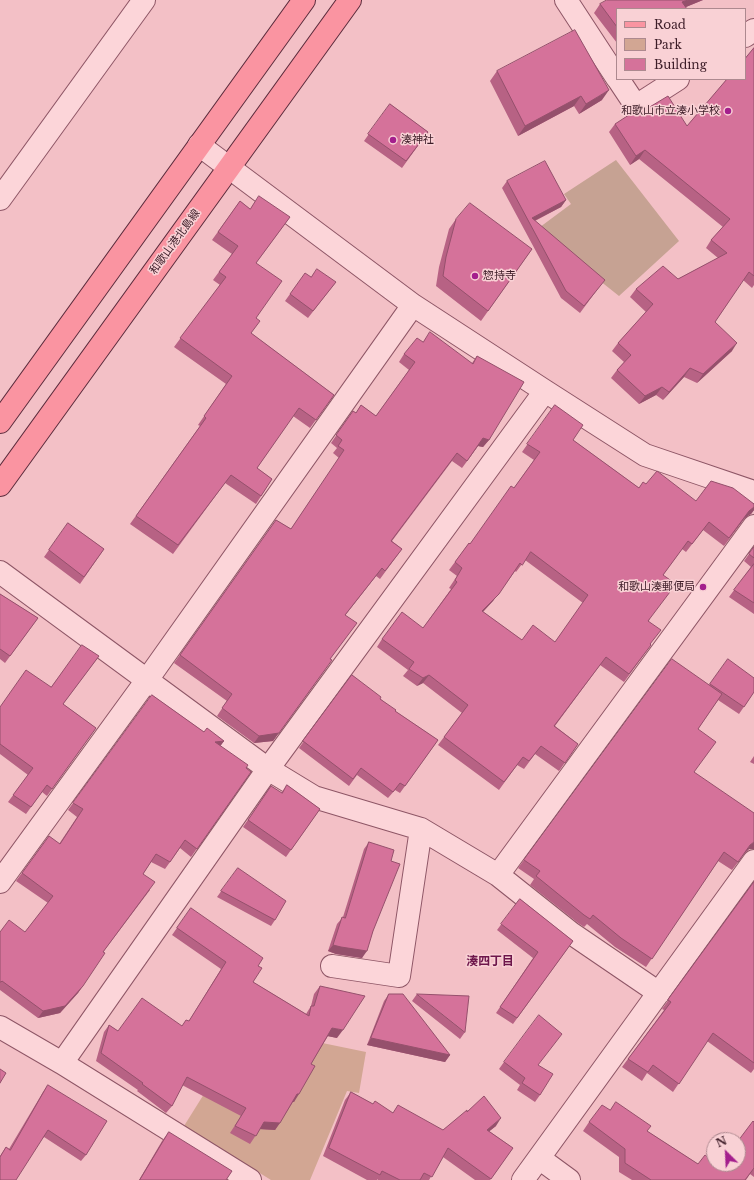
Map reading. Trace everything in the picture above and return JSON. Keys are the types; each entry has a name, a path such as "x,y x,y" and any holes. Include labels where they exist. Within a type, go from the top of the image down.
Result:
{"main road":[{"path":"0,422 304,0"},
{"name":"和歌山港北島線","path":"0,485 350,0"}],"street":[{"path":"0,198 144,0"},
{"path":"566,0 616,76"},
{"path":"618,80 636,106 676,80"},
{"path":"199,146 413,305 645,454 754,492"},
{"path":"0,882 147,680 413,305"},
{"path":"62,1063 268,769 545,391"},
{"path":"498,875 754,526"},
{"path":"0,572 268,769 314,797 421,830 498,875 571,933 659,993"},
{"path":"332,966 399,976 421,830"},
{"path":"523,1180 754,861"},
{"path":"0,1027 62,1063 250,1180"},
{"path":"539,1158 569,1180"}],"green space":[{"path":"249,1022 298,1038 366,1052 359,1093 347,1091 310,1180 271,1180 184,1126"}],"shaded area":[{"path":"616,160 679,241 619,296 536,230 571,204 564,194"}],"building":[{"path":"607,0 688,0 682,2 686,8 616,8 616,26 600,4"},
{"path":"575,30 609,90 586,104 581,96 525,126 497,71"},
{"path":"754,48 754,276 749,272 715,322 737,343 703,374 690,368 669,392 662,387 645,396 617,370 631,355 618,343 653,304 636,289 663,266 678,279 727,253 711,240 730,219 645,150 636,156 615,124 638,109 643,110 648,108 668,96 687,126 726,80 746,80 746,58"},
{"name":"湊神社","path":"390,104 428,132 406,161 368,134"},
{"path":"545,161 566,200 532,218 605,280 584,306 566,291 507,181"},
{"path":"259,196 290,217 256,263 282,281 256,318 260,321 251,333 334,395 316,420 299,408 257,468 272,479 261,496 231,475 178,545 136,516 206,418 204,416 232,376 180,338 226,277 219,272 238,246 218,232 240,201 250,209"},
{"name":"惣持寺","path":"470,203 532,249 488,311 443,276 446,257 456,219"},
{"path":"317,269 336,282 313,311 290,294 305,273 311,277"},
{"path":"430,332 473,364 477,356 524,382 489,440 483,438 467,461 457,453 391,541 402,549 385,571 382,568 345,615 357,623 330,659 332,660 279,733 259,736 222,708 232,694 180,655 276,520 291,529 344,450 338,446 342,440 336,435 353,411 356,413 361,405 376,416 415,362 404,354 417,338 423,342"},
{"path":"555,405 583,425 573,440 639,488 643,482 646,484 657,471 696,501 711,481 733,488 754,504 754,507 749,511 729,538 709,522 692,544 688,541 663,575 676,584 648,621 661,630 650,644 651,645 629,674 606,657 554,726 578,744 565,763 541,746 529,761 523,757 504,782 444,737 468,705 429,675 423,678 409,669 414,662 382,639 402,612 423,628 457,582 455,580 462,568 455,562 469,543 470,544 511,486 514,488 540,452 527,444","holes":["531,552 588,595 555,642 533,625 522,640 482,611 499,594 520,563 522,565"]},
{"path":"68,523 104,549 84,577 49,550"},
{"path":"754,547 754,558 749,554"},
{"path":"754,564 754,603 734,590"},
{"path":"0,594 38,618 10,656 0,649"},
{"path":"82,645 99,656 63,704 96,728 52,789 47,785 31,807 13,795 33,768 0,744 0,707 26,670 51,687"},
{"path":"672,659 722,694 698,729 716,742 694,772 754,813 754,842 750,845 738,862 724,852 652,959 621,938 593,915 590,919 584,915 536,876 540,871 524,860"},
{"path":"728,659 754,678 754,692 744,707 710,684"},
{"path":"352,675 381,697 380,699 396,710 395,711 438,740 405,786 400,783 393,792 361,768 353,779 303,741"},
{"path":"152,695 204,732 207,728 224,741 215,742 248,765 246,768 251,772 197,849 185,840 170,862 156,854 143,874 155,882 103,952 105,953 83,986 65,1006 43,1011 2,981 0,982 0,932 9,920 25,932 53,896 22,873 49,836 60,844 83,809 73,803"},
{"path":"287,785 320,809 291,850 248,820 271,786 282,793"},
{"path":"369,842 394,850 391,861 400,864 373,931 367,951 333,945 342,917 345,918"},
{"path":"238,868 286,901 275,920 221,891"},
{"path":"754,882 754,1063 713,1033 679,1084 653,1065 648,1072 628,1059 671,1002 668,1000"},
{"path":"520,899 573,941 517,1018 500,1007 538,952 501,924"},
{"path":"191,908 263,958 258,966 262,968 253,982 309,1016 311,1006 314,1006 320,986 365,996 343,1030 332,1028 311,1064 315,1066 280,1123 264,1122 256,1136 235,1126 246,1108 187,1077 172,1106 101,1053 109,1025 118,1031 142,998 182,1026 186,1020 189,1021 226,962 177,928"},
{"path":"389,994 403,994 450,1055 371,1038"},
{"path":"417,994 469,996 465,1032"},
{"path":"539,1015 562,1034 538,1065 553,1074 540,1095 522,1083 525,1078 504,1062"},
{"path":"0,1069 6,1073 0,1083"},
{"path":"48,1085 107,1121 86,1155 48,1130 16,1180 0,1180 0,1157 6,1147 10,1150"},
{"path":"351,1092 373,1104 375,1101 393,1113 398,1105 443,1130 467,1110 467,1112 484,1096 501,1118 487,1130 513,1148 491,1179 448,1148 432,1177 424,1173 420,1180 400,1180 382,1171 380,1175 329,1148"},
{"path":"616,1102 651,1126 647,1131 698,1164 705,1155 706,1172 746,1172 746,1132 745,1132 753,1121 754,1168 745,1180 651,1180 625,1163 625,1149 589,1122 602,1105 610,1110"},
{"path":"169,1132 232,1171 226,1180 140,1180"}],"place":[{"name":"和歌山市立湊小学校","path":"728,111"},
{"name":"湊神社","path":"393,140"},
{"name":"惣持寺","path":"475,276"},
{"name":"和歌山湊郵便局","path":"703,587"}],"district":[{"name":"湊四丁目","path":"490,962"}]}
